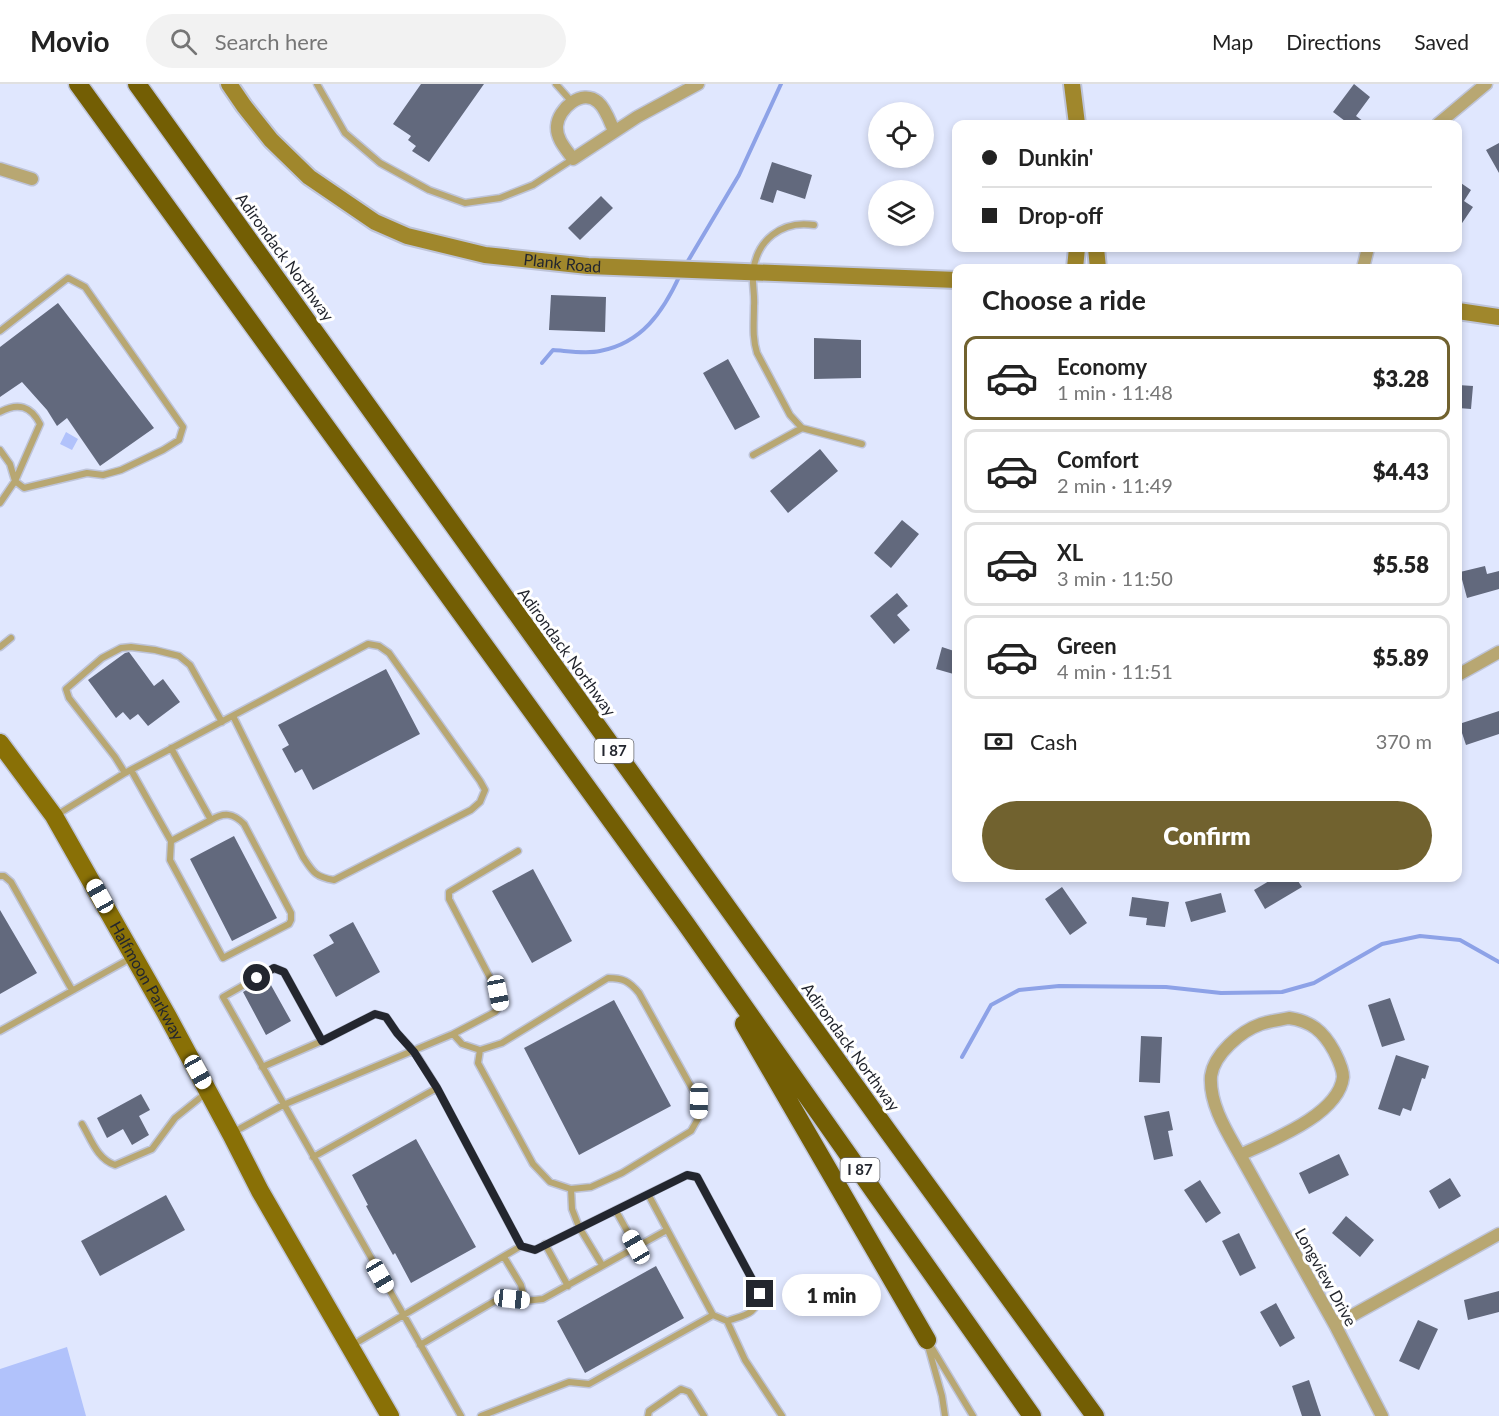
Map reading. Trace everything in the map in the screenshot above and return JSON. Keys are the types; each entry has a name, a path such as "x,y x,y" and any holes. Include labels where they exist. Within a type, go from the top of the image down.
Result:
{"highway":[{"name":"I 87","path":"78,84 686,924 1032,1416"},
{"name":"Adirondack Northway","path":"137,84 886,1130 1095,1416"},
{"path":"686,924 927,1340"}],"main road":[{"name":"Halfmoon Parkway","path":"0,743 54,816 134,956 260,1191 390,1416"}],"street":[{"name":"Plank Road","path":"229,84 271,140 309,177 375,222 407,236 485,255 588,267 952,280"},
{"path":"614,131 597,100 589,98 572,102 561,112 557,124 557,133 562,144 573,159 614,131 698,84"},
{"path":"1072,84 1076,120"},
{"path":"1443,120 1486,84"},
{"path":"0,169 32,179"},
{"path":"1462,312 1499,317"},
{"path":"1462,673 1499,652"},
{"name":"Longview Drive","path":"1240,1155 1304,1123 1330,1102 1340,1089 1342,1068 1333,1048 1316,1027 1305,1020 1288,1018 1260,1024 1245,1032 1226,1049 1214,1065 1211,1076 1215,1101 1221,1120 1240,1155 1335,1325 1382,1416"},
{"path":"1335,1325 1499,1234"}],"lane":[{"path":"317,84 345,133 380,164 429,190 465,203 500,198 533,185 573,159"},
{"path":"556,84 572,102"},
{"path":"814,225 802,224 780,229 770,236 757,253 753,273 753,332 757,353 790,415 802,428 862,444"},
{"path":"0,331 68,278 76,282 85,287 183,427 179,440 121,470 103,475 87,473 24,488 15,481 10,464 0,450"},
{"path":"0,412 11,406 23,406 34,413 40,424 15,481 0,503"},
{"path":"753,455 802,428"},
{"path":"0,647 11,638"},
{"path":"54,816 128,771 368,644 379,646 390,653 484,790 480,802 471,810 334,880 320,878 303,857 233,716"},
{"path":"171,841 220,815 235,816 244,824 292,917 289,924 223,958 170,860 171,841 128,771 115,758 69,698 66,689 102,658 121,648 155,650 179,656 190,665 222,722"},
{"path":"171,748 211,820"},
{"path":"231,1134 283,1105 414,1052 495,1012 501,1005 498,993 449,899 449,892 518,851"},
{"path":"0,876 4,876 11,882 72,990"},
{"path":"0,1031 134,956"},
{"path":"322,1041 284,972 274,968 224,997 283,1105 461,1416"},
{"path":"453,1034 462,1044 480,1050 502,1043 608,978 621,978 630,982 639,993 699,1101 699,1117 691,1131 622,1173 591,1187 571,1189 550,1182 533,1164 478,1063 480,1050"},
{"path":"262,1067 322,1041 375,1014 386,1017 414,1052 437,1088 521,1246 535,1250 687,1175 697,1177 760,1294 758,1304 751,1312 727,1321"},
{"path":"313,1157 437,1088"},
{"path":"82,1124 99,1154 106,1162 115,1165 152,1149 175,1118 208,1091"},
{"path":"571,1189 572,1209 579,1227 602,1265"},
{"path":"648,1194 713,1315 727,1321 745,1360 782,1416"},
{"path":"616,1211 636,1247"},
{"path":"420,1345 500,1298 543,1299 667,1230"},
{"path":"545,1244 567,1286"},
{"path":"350,1347 521,1246"},
{"path":"504,1257 521,1286 525,1300"},
{"path":"481,1416 569,1382 589,1384 713,1315"},
{"path":"927,1340 945,1416"},
{"path":"927,1340 974,1416"},
{"path":"648,1416 649,1411 681,1389 689,1392 704,1416"}],"shaded area":[{"path":"66,432 78,439 72,450 60,444"},
{"path":"67,1347 86,1416 0,1416 0,1369"}],"building":[{"path":"421,84 484,84 429,162 412,151 416,146 408,140 411,136 393,124"},
{"path":"1354,84 1370,97 1356,116 1362,120 1344,120 1333,112"},
{"path":"1499,143 1499,173 1486,150"},
{"path":"772,162 812,175 805,199 777,190 773,203 760,199"},
{"path":"1462,184 1471,190 1464,201 1473,207 1462,223"},
{"path":"601,196 613,208 580,240 568,228"},
{"path":"551,295 606,297 605,332 549,330"},
{"path":"58,303 154,428 100,466 67,418 57,426 47,410 22,382 0,397 0,347"},
{"path":"814,338 861,340 861,378 814,379"},
{"path":"728,359 760,417 735,430 703,373"},
{"path":"1462,385 1473,386 1471,409 1462,408"},
{"path":"820,449 838,471 788,513 770,491"},
{"path":"902,520 919,534 891,568 874,553"},
{"path":"1485,566 1487,574 1499,571 1499,589 1467,598 1462,572"},
{"path":"897,593 908,606 897,615 910,630 894,644 870,616"},
{"path":"942,647 952,650 952,674 936,669"},
{"path":"129,652 154,686 163,679 180,702 148,726 138,714 130,720 123,712 116,718 88,680"},
{"path":"386,669 420,734 313,790 302,769 295,773 282,749 289,745 278,725"},
{"path":"1499,711 1499,734 1466,745 1462,723"},
{"path":"234,836 277,918 232,941 190,859"},
{"path":"533,869 572,941 532,963 492,891"},
{"path":"1267,882 1299,882 1302,887 1265,909 1254,890"},
{"path":"1062,887 1087,923 1070,935 1045,899"},
{"path":"1221,893 1226,912 1191,922 1185,902"},
{"path":"1132,897 1169,902 1165,927 1146,925 1147,918 1129,916"},
{"path":"0,910 37,973 0,994"},
{"path":"353,922 380,972 336,997 313,955 334,943 329,935"},
{"path":"267,978 291,1021 266,1035 243,992"},
{"path":"1390,998 1405,1040 1382,1047 1368,1005"},
{"path":"614,1000 671,1106 579,1155 524,1048"},
{"path":"1141,1036 1162,1037 1160,1083 1139,1082"},
{"path":"1396,1055 1429,1066 1425,1079 1422,1078 1411,1111 1403,1108 1400,1116 1378,1109"},
{"path":"141,1094 150,1110 139,1116 149,1135 132,1145 123,1129 107,1138 97,1118"},
{"path":"1169,1111 1173,1130 1168,1131 1173,1156 1154,1160 1144,1116"},
{"path":"416,1139 476,1247 411,1283 366,1206 368,1205 352,1175"},
{"path":"1339,1154 1349,1175 1309,1194 1299,1173"},
{"path":"1450,1178 1461,1196 1439,1209 1429,1191"},
{"path":"1200,1180 1221,1213 1206,1223 1184,1190"},
{"path":"166,1195 185,1230 100,1276 81,1241"},
{"path":"1346,1216 1374,1240 1360,1257 1332,1233"},
{"path":"1239,1233 1256,1268 1240,1276 1222,1241"},
{"path":"656,1266 684,1318 585,1373 557,1321"},
{"path":"1499,1291 1499,1312 1468,1320 1464,1300"},
{"path":"1276,1303 1295,1338 1280,1347 1260,1312"},
{"path":"1418,1320 1438,1329 1419,1370 1399,1361"},
{"path":"1309,1380 1321,1416 1302,1416 1292,1386"}],"waterway":[{"path":"685,266 739,175 781,84"},
{"path":"542,363 553,350 595,352 628,341 649,324 658,313 680,275"},
{"path":"962,1057 991,1005 1019,990 1059,986 1166,987 1221,993 1282,992 1314,983 1382,944 1420,936 1460,940 1499,962"}],"route":[{"path":"257,978 274,968 284,972 322,1041 375,1014 386,1017 414,1052 437,1088 521,1246 535,1250 687,1175 697,1177 760,1294"}]}
